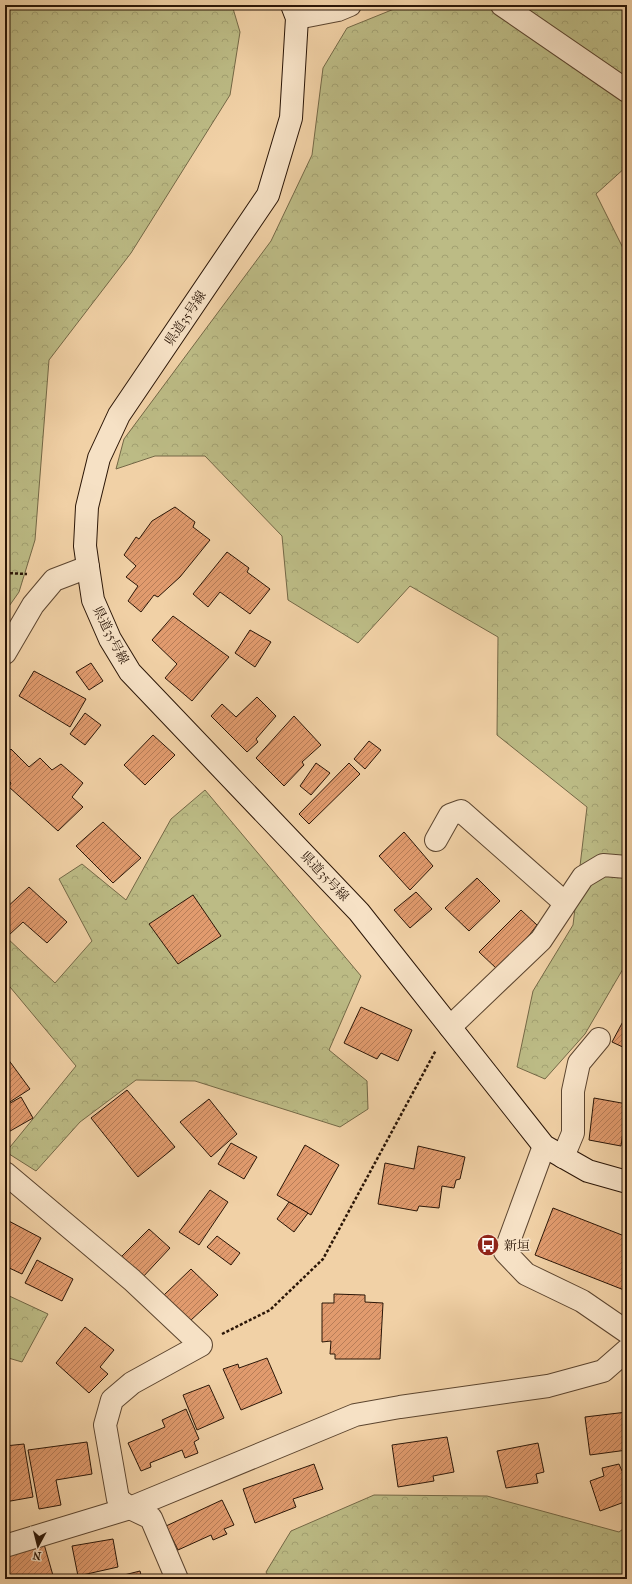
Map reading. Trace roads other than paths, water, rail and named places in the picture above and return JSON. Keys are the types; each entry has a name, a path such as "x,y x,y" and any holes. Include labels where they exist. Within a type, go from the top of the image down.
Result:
{"street":[{"path":"294,12 338,10 350,5"},
{"path":"502,5 627,91"},
{"name":"県道35号線","path":"294,12 291,118 268,195 119,415 99,458 87,507 85,546 93,600 110,639 130,672 359,912 544,1146 588,1171 627,1182"},
{"path":"5,653 33,605 54,580 88,567"},
{"path":"436,840 450,815 461,811 565,903"},
{"path":"450,1027 541,940 583,877 603,865 627,867"},
{"path":"563,1157 573,1133 573,1091 579,1063 599,1039"},
{"path":"544,1146 505,1252 526,1274 582,1301 627,1332"},
{"path":"5,1172 132,1280 201,1345 132,1383 112,1400 105,1425 118,1499 130,1508 151,1518 177,1579"},
{"path":"5,1546 130,1508 355,1415 400,1407 548,1386 603,1371 627,1350"}],"place":[{"name":"新垣","path":"488,1245"}]}
